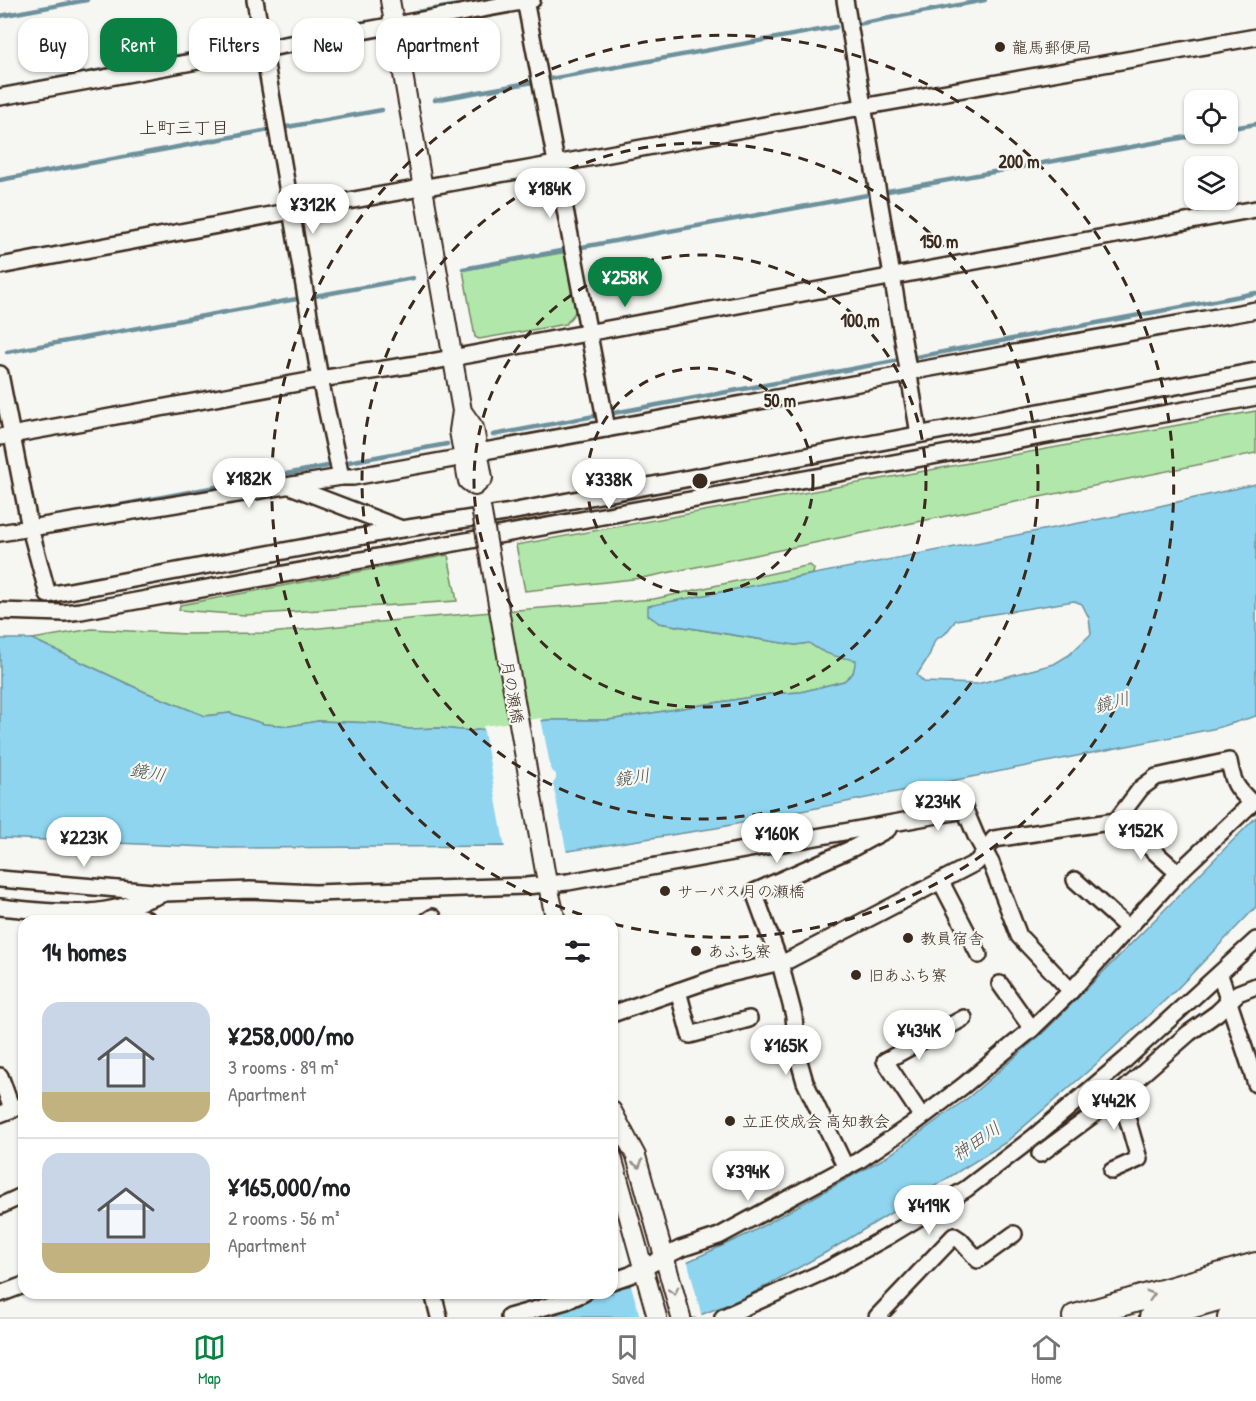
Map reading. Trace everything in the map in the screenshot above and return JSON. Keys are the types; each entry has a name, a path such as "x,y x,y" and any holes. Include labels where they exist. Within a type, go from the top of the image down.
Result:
{"highway":[{"path":"1075,1317 1256,1264"},
{"path":"1152,1317 1256,1287"},
{"path":"1230,1317 1256,1309"}],"street":[{"path":"255,0 259,18"},
{"path":"390,0 393,18"},
{"path":"427,18 527,0 607,429"},
{"path":"845,0 919,434"},
{"path":"280,46 376,27"},
{"path":"0,266 423,187 556,165 862,107 1256,37"},
{"path":"0,97 189,63"},
{"path":"269,72 320,379 341,477"},
{"path":"403,72 462,411 474,428 471,454"},
{"path":"6,436 453,357 1256,209"},
{"path":"0,533 341,477 353,477 1256,310"},
{"path":"0,374 6,436 48,595 516,511 1256,371"},
{"path":"0,611 64,613 81,611 1256,397"},
{"name":"月の瀬橋","path":"471,454 483,478 475,486 481,507 555,915"},
{"path":"290,486 402,530"},
{"path":"618,1012 721,976 780,963 977,862 994,839 1116,821 1141,788 1156,777 1229,761 1234,783 1252,803 1178,873 1071,991 1032,1029 922,1117 846,1168 719,1236 680,1249 666,1262 618,1279"},
{"path":"0,879 165,893 250,890 315,893 547,881 965,810 991,863 1019,936 1071,991"},
{"path":"846,1168 805,1082 797,1054 794,1016 780,963 754,892 853,848 904,821"},
{"path":"1125,825 1178,873"},
{"path":"1075,880 1128,928"},
{"path":"941,882 979,955"},
{"path":"0,907 81,915 147,900 165,893"},
{"path":"723,1317 825,1271 966,1189 1052,1122 1220,975 1256,940"},
{"path":"1220,975 1254,1075"},
{"path":"1000,984 1032,1029"},
{"path":"1040,1154 1120,1093 1238,993 1256,986"},
{"path":"678,991 690,1035 749,1019"},
{"path":"922,1117 885,1061 964,1018"},
{"path":"0,1076 14,1111"},
{"path":"1112,1171 1139,1159 1120,1093"},
{"path":"618,1122 636,1156 681,1317"},
{"path":"618,1178 657,1317"},
{"path":"0,1206 18,1198"},
{"path":"877,1317 954,1236 978,1260 1014,1234"},
{"path":"0,1294 18,1287"},
{"path":"437,1299 439,1317"},
{"path":"509,1317 559,1299"}],"green space":[{"path":"567,252 577,310 566,324 479,339 475,337 463,270"},
{"path":"1256,411 1256,453 642,578 525,591 516,545"},
{"path":"448,555 457,601 245,615 179,610 180,605"},
{"path":"810,565 814,569 813,574 649,606 659,623 795,645 809,643 832,655 857,660 853,673 844,681 801,692 770,694 609,720 548,720 471,731 440,728 409,729 375,723 318,721 290,726 264,724 230,713 205,716 145,692 32,639 92,629 186,634 270,633 419,618 654,599"}],"water":[{"name":"鏡川","path":"1256,484 1256,716 1217,728 716,828 568,851 504,846 230,848 0,838 0,639 32,639 145,692 205,716 230,713 264,724 290,726 318,721 375,723 409,729 440,728 471,731 548,720 609,720 770,694 801,692 844,681 853,673 856,660 831,655 809,643 795,645 659,623 648,615 648,606 1116,516","holes":["1074,601 1082,604 1089,618 1091,634 1069,655 1054,664 977,684 924,682 917,675 929,656 935,640 945,634 956,620"]},
{"name":"神田川","path":"1256,817 1256,907 1176,990 1094,1066 1005,1143 832,1249 744,1298 695,1317 550,1317 590,1299 618,1299 618,1288 629,1286 750,1233 888,1156 969,1097 1044,1032"}],"pier":[{"path":"541,718 551,770 556,774 553,784 567,854 505,849 483,726"},
{"path":"687,1259 702,1317 640,1317 630,1282"}],"waterway":[{"path":"0,16 87,0"},
{"path":"417,12 488,0"},
{"path":"858,24 985,0"},
{"path":"280,38 366,22"},
{"path":"550,79 836,27"},
{"path":"0,89 189,54"},
{"path":"435,100 533,82"},
{"path":"287,127 382,110"},
{"path":"1238,127 1256,124"},
{"path":"0,180 269,130"},
{"path":"888,191 1184,137"},
{"path":"582,247 867,195"},
{"path":"463,269 566,250"},
{"path":"315,296 413,278"},
{"path":"911,358 1256,293"},
{"path":"7,352 302,298"},
{"path":"608,414 900,360"},
{"path":"493,435 600,415"},
{"path":"343,463 447,444"},
{"path":"67,515 333,465"}],"place":[{"name":"龍馬郵便局","path":"1000,47"},
{"name":"サーパス月の瀬橋","path":"665,891"},
{"name":"教員宿舎","path":"908,938"},
{"name":"あふち寮","path":"696,951"},
{"name":"旧あふち寮","path":"856,975"},
{"name":"立正佼成会 高知教会","path":"730,1121"}],"district":[{"name":"上町三丁目","path":"184,127"}]}
